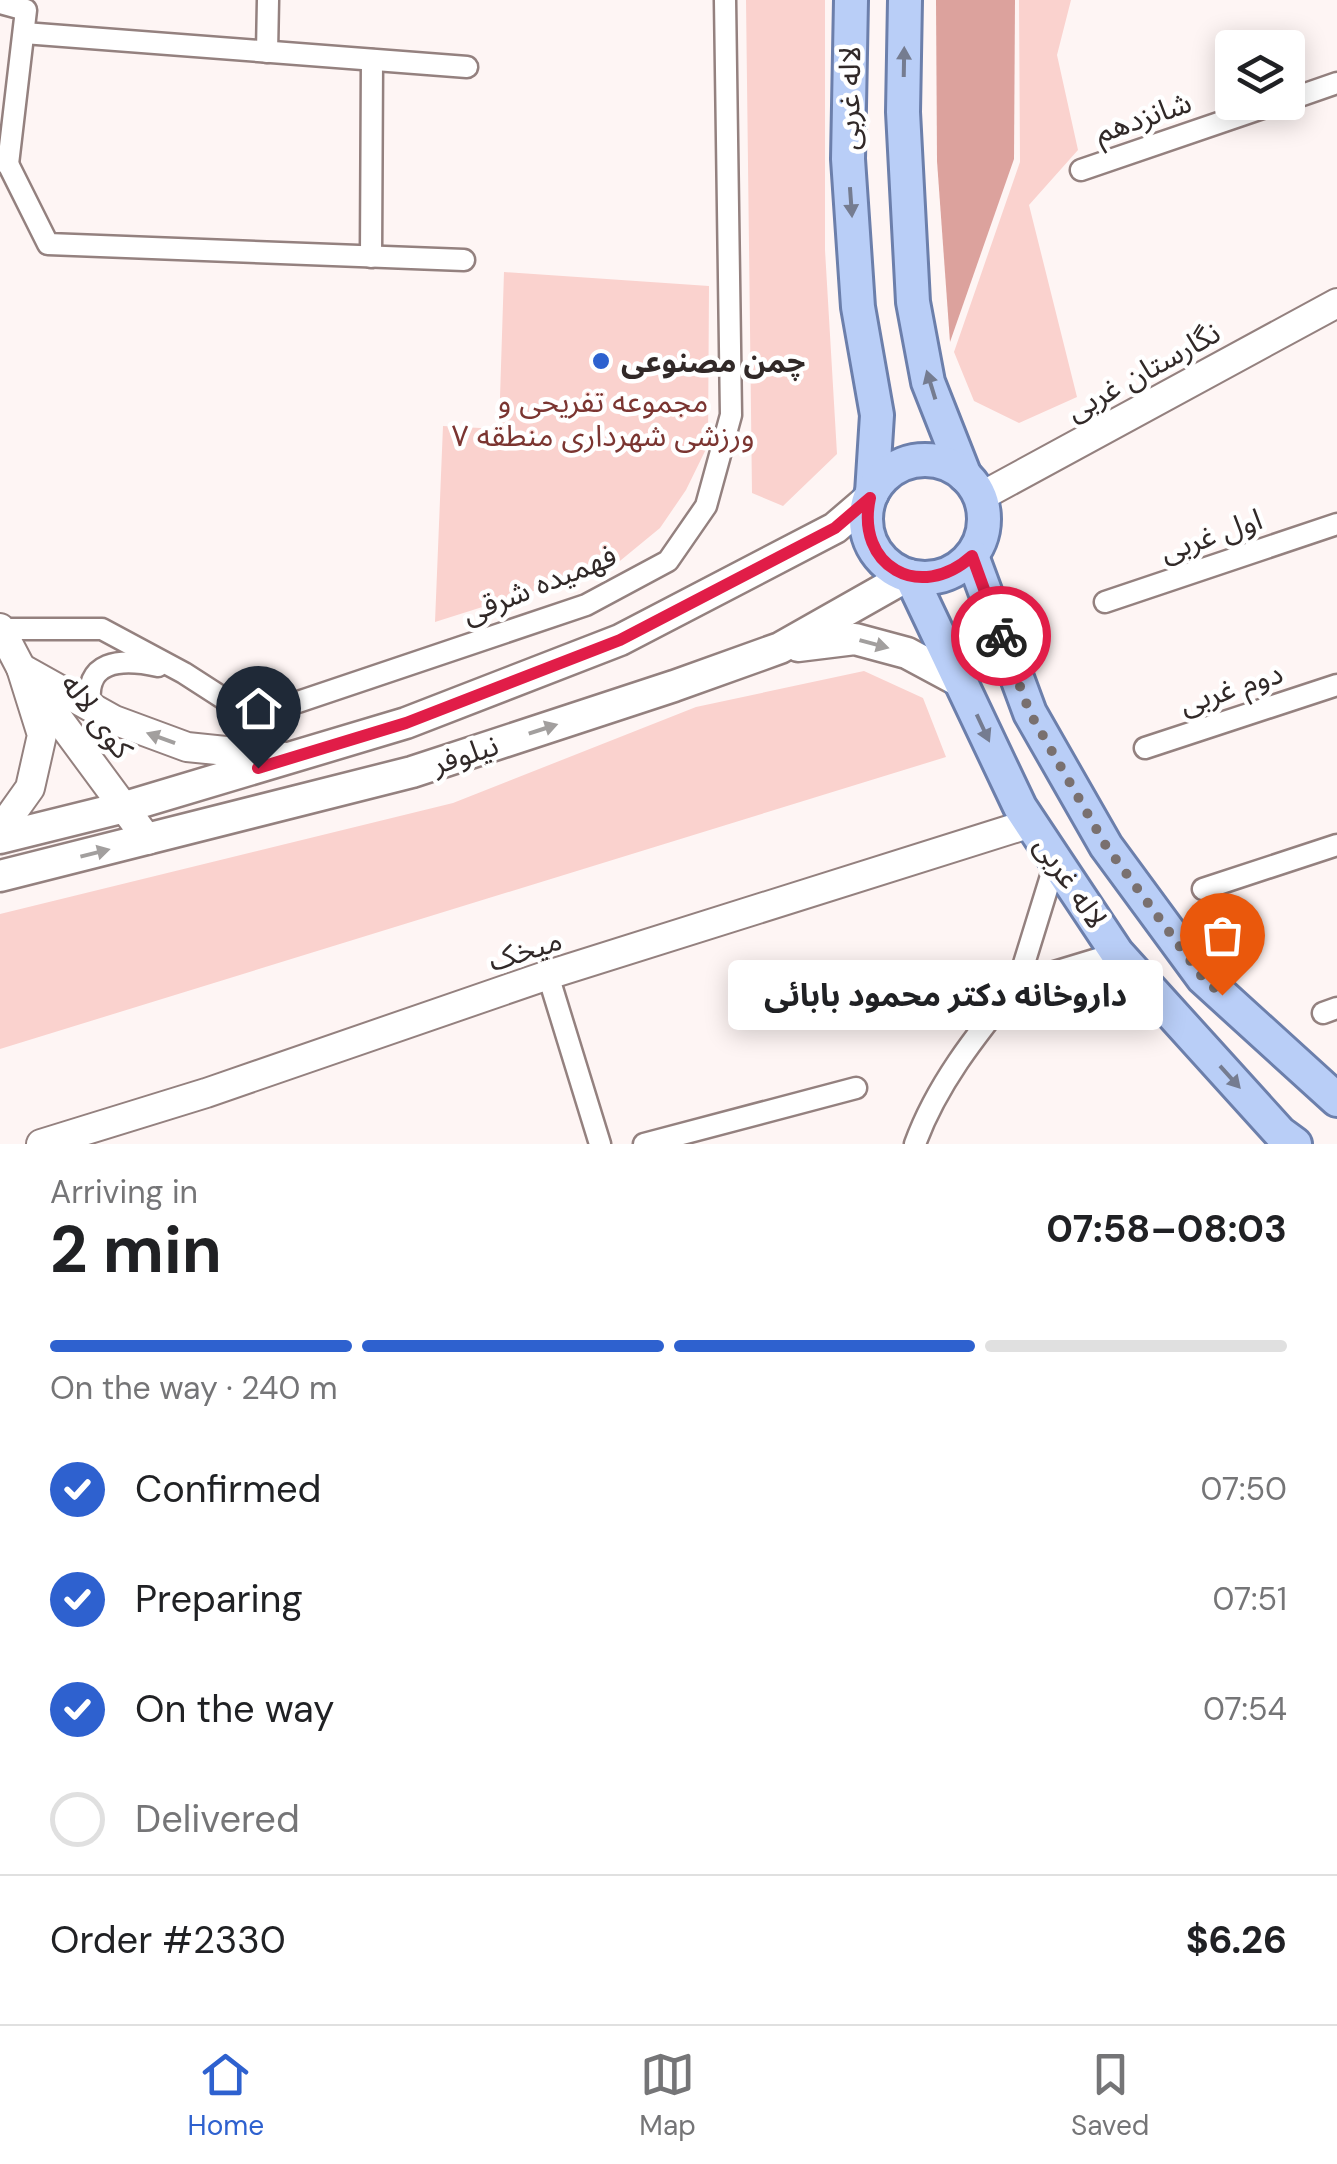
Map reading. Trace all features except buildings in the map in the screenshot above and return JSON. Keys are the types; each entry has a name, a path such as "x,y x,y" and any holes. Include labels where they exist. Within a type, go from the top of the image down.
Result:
{"main road":[{"name":"لاله غربی","path":"850,0 848,159 858,307 878,415 871,495"},
{"name":"لاله غربی","path":"905,0 904,112 913,302 928,382 973,486"},
{"path":"931,460 950,466 973,486 984,528 972,556 944,575 910,576 892,568 878,554 868,536 866,516 880,480 895,468 912,461 931,460"},
{"name":"نیلوفر","path":"0,838 125,807 406,723 620,640 835,528 871,495"},
{"name":"لاله غربی","path":"972,556 1030,713 1106,846 1203,978 1337,1100"},
{"name":"لاله غربی","path":"910,576 1031,823 1118,952 1295,1144"},
{"name":"نیلوفر","path":"0,876 412,772 674,686 780,648 910,576"},
{"path":"780,648 855,639 907,653 961,682"}],"street":[{"path":"267,52 268,0"},
{"name":"فهمیده شرقی","path":"0,629 102,629 229,702 298,702 586,604 668,561 706,506 731,415 725,0"},
{"path":"0,4 26,10 4,162 48,244 464,260"},
{"path":"24,34 467,67"},
{"path":"370,256 372,60"},
{"name":"شانزدهم","path":"1305,94 1337,83"},
{"name":"شانزدهم","path":"1081,170 1228,120"},
{"name":"نگارستان غربی","path":"973,486 1337,302"},
{"name":"اول غربی","path":"1105,602 1337,524"},
{"name":"کوی لاله","path":"0,629 10,671 125,807 148,840"},
{"path":"91,708 88,690 93,674 106,666 140,662 184,673"},
{"path":"10,671 114,720 188,748 292,758"},
{"path":"0,830 30,788 42,735 10,671"},
{"name":"دوم غربی","path":"1144,748 1337,685"},
{"name":"میخک","path":"41,1144 206,1093 548,975 1031,823"},
{"path":"1203,889 1337,845"},
{"path":"915,1144 926,1112 970,1043 1018,983 1056,860"},
{"path":"1018,983 1118,952"},
{"path":"548,975 600,1144"},
{"path":"644,1144 856,1088"}],"green space":[{"path":"746,0 825,0 825,250 837,454 783,506 752,493"},
{"path":"1019,0 1071,0 1057,55 1078,150 1029,205 1077,397 1019,423 974,401 954,352 1020,162"},
{"name":"مجموعه تفریحی و ورزشی شهرداری منطقه ۷","path":"504,272 709,286 708,445 686,490 660,528 615,565 435,622 443,426 499,429"},
{"path":"864,671 923,698 946,757 0,1049 0,914 453,803 696,707"}],"shaded area":[{"path":"936,0 1015,0 1014,159 950,342 937,161"}],"way so far":[{"path":"1001,636 1030,713 1106,846 1203,978 1222,995"}],"place":[{"name":"چمن مصنوعی","path":"601,361"},
{"name":"داروخانه دکتر محمود بابائی","path":"1222,995"}],"route":[{"path":"258,768 406,723 620,640 835,528 870,498 866,516 868,536 892,568 911,577 928,578 944,575 972,556 1001,636"}]}
